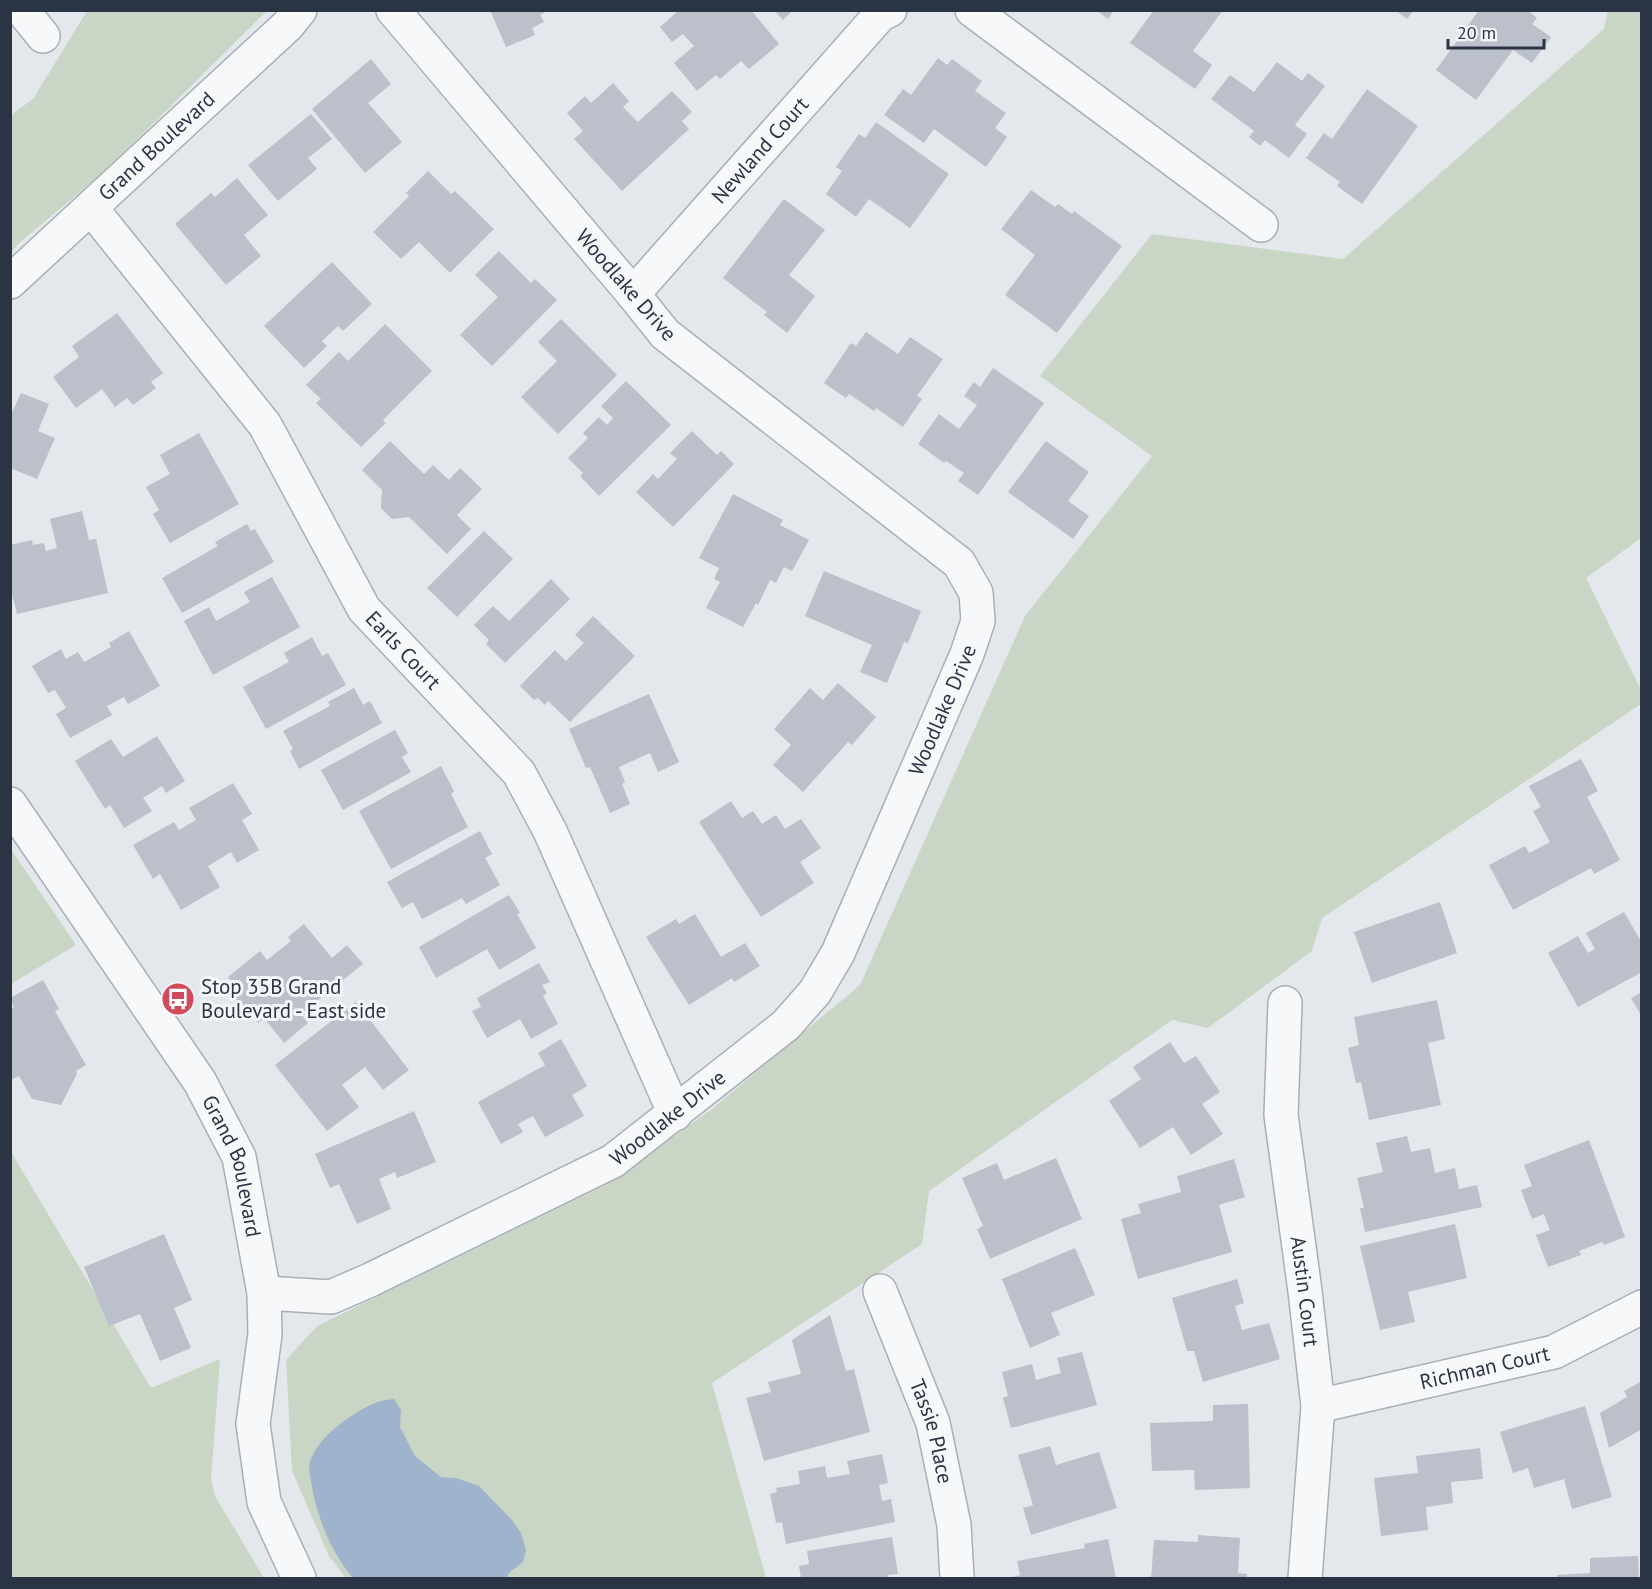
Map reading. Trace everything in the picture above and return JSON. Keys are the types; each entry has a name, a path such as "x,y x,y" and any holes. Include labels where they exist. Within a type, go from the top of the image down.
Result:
{"street":[{"path":"22,10 43,36"},
{"name":"Grand Boulevard","path":"10,282 288,25 300,10"},
{"name":"Woodlake Drive","path":"264,1293 331,1298 614,1161 786,1025 814,992 843,942 967,654 978,621 975,593 959,563 665,334 393,10"},
{"name":"Newland Court","path":"633,294 880,15 890,10"},
{"path":"972,10 1261,225"},
{"name":"Earls Court","path":"91,208 265,425 364,609 519,772 550,831 675,1114"},
{"name":"Grand Boulevard","path":"10,804 200,1082 239,1157 264,1293 265,1334 253,1425 264,1502 299,1578"},
{"name":"Austin Court","path":"1285,1003 1281,1115 1318,1406 1305,1578"},
{"name":"Tassie Place","path":"880,1292 933,1424 954,1525 957,1578"},
{"name":"Richman Court","path":"1318,1406 1554,1352 1641,1307"}],"green space":[{"path":"87,11 267,11 107,169 11,252 11,115 33,99"},
{"path":"1608,11 1641,11 1641,538 1586,578 1641,690 1641,704 1322,918 1312,951 1208,1028 1172,1020 929,1191 922,1244 712,1383 766,1578 346,1578 329,1556 292,1471 286,1360 317,1326 606,1185 712,1109 860,985 1025,616 1152,456 1040,376 1152,234 1343,259 1604,29"},
{"path":"10,848 76,945 11,984 10,984"},
{"path":"10,1150 151,1388 220,1359 211,1479 215,1496 264,1578 11,1578"}],"water":[{"path":"394,1399 401,1410 400,1427 415,1456 441,1477 456,1478 479,1486 512,1520 521,1533 526,1550 523,1562 506,1578 353,1578 338,1557 317,1508 309,1470 312,1457 326,1437 347,1419 370,1405"}],"building":[{"path":"490,10 549,10 540,15 544,22 532,28 535,35 506,47"},
{"path":"679,10 751,10 779,44 749,69 741,61 720,79 716,75 697,91 674,63 694,46 683,34 672,42 660,27"},
{"path":"774,10 793,10 783,20"},
{"path":"1096,10 1114,10 1108,19"},
{"path":"1154,10 1223,10 1193,51 1212,65 1195,89 1130,43"},
{"path":"1395,10 1414,10 1407,19"},
{"path":"1479,10 1527,10 1537,18 1532,24 1551,37 1532,63 1513,50 1476,100 1436,70"},
{"path":"938,58 947,65 952,59 982,81 975,91 1006,113 995,128 1007,137 986,167 934,129 924,143 884,115 903,89 911,95"},
{"path":"371,59 391,84 368,103 402,142 365,173 312,109"},
{"path":"1277,62 1302,81 1308,73 1325,86 1295,125 1307,134 1289,158 1265,140 1260,146 1249,137 1254,131 1211,99 1230,75 1254,92"},
{"path":"613,83 629,101 623,107 638,122 672,91 692,112 682,121 689,129 622,191 574,139 583,131 567,113 585,96 591,103"},
{"path":"1367,89 1418,126 1362,204 1337,186 1340,182 1306,158 1324,133 1332,139"},
{"path":"311,114 332,139 308,158 317,169 278,201 248,165"},
{"path":"876,122 949,174 910,228 869,199 856,217 826,194 842,171 836,167 859,134 865,138"},
{"path":"428,171 451,194 455,191 494,229 450,273 419,242 401,259 373,232 409,196 406,193"},
{"path":"237,178 268,215 244,235 261,256 226,285 175,224 211,193 215,197"},
{"path":"1031,190 1055,207 1058,204 1072,214 1074,211 1122,246 1057,333 1005,295 1035,255 1001,229"},
{"path":"784,199 825,230 789,275 815,296 787,333 764,315 767,312 723,278"},
{"path":"499,251 531,283 535,279 557,300 492,366 460,335 498,297 475,275"},
{"path":"332,262 372,304 343,331 338,326 322,341 327,346 304,368 264,326"},
{"path":"117,313 163,373 151,382 156,388 133,405 127,398 115,407 102,389 76,408 53,377 79,357 72,346"},
{"path":"561,319 617,375 558,434 521,397 557,361 538,342"},
{"path":"385,324 432,371 383,420 386,423 361,447 316,403 321,399 306,385 339,352 348,361"},
{"path":"866,332 898,354 910,337 943,359 917,396 922,399 903,427 876,408 874,411 849,394 846,398 824,383 851,343 856,346"},
{"path":"993,368 1044,403 978,495 958,481 964,473 946,461 944,463 918,444 939,414 959,429 977,405 964,396 974,382 980,387"},
{"path":"626,381 671,425 599,496 580,476 583,473 568,458 588,438 583,433 599,417 607,425 613,418 601,406"},
{"path":"21,393 49,404 38,431 55,438 37,479 10,468 10,417"},
{"path":"692,431 717,455 721,451 734,464 673,527 636,492 653,474 658,479 677,459 670,453"},
{"path":"199,433 239,504 170,543 153,514 159,510 146,487 170,474 160,455"},
{"path":"390,441 424,474 433,465 449,480 460,468 482,489 457,515 471,529 447,554 409,517 392,519 381,508 382,490 362,470"},
{"path":"1046,441 1089,472 1068,501 1089,516 1073,539 1008,492"},
{"path":"733,494 783,520 780,525 809,540 792,571 784,567 776,583 770,580 758,605 756,603 743,627 706,608 720,582 714,579 719,568 699,558"},
{"path":"82,511 89,540 96,539 108,593 17,614 10,586 10,545 32,540 33,545 44,543 46,551 57,548 50,519"},
{"path":"247,524 251,531 255,529 274,562 182,613 162,578 218,546 215,542"},
{"path":"484,531 513,559 457,617 427,588"},
{"path":"824,571 921,611 908,643 904,642 887,683 860,672 872,645 805,616"},
{"path":"272,577 300,627 213,675 184,621 209,607 216,621 250,602 244,592"},
{"path":"551,579 570,599 505,663 486,644 489,640 474,625 493,606 509,621"},
{"path":"593,616 635,656 570,722 548,701 545,705 538,698 534,700 520,686 555,650 566,661 584,643 575,635"},
{"path":"129,631 160,686 128,704 124,697 107,706 112,715 70,738 56,714 66,708 55,690 48,693 32,666 61,649 66,659 78,652 84,662 111,647 109,643"},
{"path":"312,637 322,656 328,653 346,685 266,729 243,687 289,662 284,653"},
{"path":"838,683 876,717 852,745 848,742 803,792 773,765 791,745 774,729 810,688 823,700"},
{"path":"354,688 363,705 370,701 382,723 299,769 290,751 293,749 283,731 330,706 328,702"},
{"path":"649,694 679,762 658,772 650,753 619,767 625,782 622,784 630,804 610,813 590,767 586,768 569,729"},
{"path":"395,730 408,753 402,757 411,772 343,810 321,770"},
{"path":"157,736 185,781 166,793 162,786 143,798 152,811 124,828 110,805 105,809 75,761 111,739 123,757"},
{"path":"1581,759 1598,791 1587,797 1620,860 1594,874 1591,868 1513,910 1489,865 1525,846 1529,853 1550,842 1533,811 1541,807 1529,786"},
{"path":"441,766 454,791 451,794 468,827 391,869 359,811"},
{"path":"233,783 252,814 242,820 259,850 237,863 231,852 208,866 220,887 181,910 160,874 153,879 133,845 174,822 179,830 196,820 189,808"},
{"path":"731,801 742,818 753,811 762,824 776,815 785,829 801,819 821,848 800,862 814,883 761,917 699,822"},
{"path":"480,831 492,854 485,858 500,885 466,904 462,898 422,919 413,902 402,908 387,882"},
{"path":"509,895 536,948 499,970 487,949 436,978 419,947"},
{"path":"1440,902 1457,953 1372,983 1354,932"},
{"path":"1624,912 1642,943 1642,972 1578,1007 1548,953 1578,936 1588,953 1595,949 1586,933"},
{"path":"695,914 721,957 745,943 760,966 734,982 732,978 689,1005 646,937 676,919 679,924"},
{"path":"304,924 332,958 347,945 363,964 301,1014 308,1023 284,1043 264,1018 258,1023 243,1005 239,1008 232,999 240,993 228,977 260,951 267,960 291,941 288,937"},
{"path":"539,963 550,982 542,985 547,993 543,996 558,1024 531,1039 520,1019 487,1038 472,1011 481,1007 477,998"},
{"path":"43,980 59,1009 55,1011 86,1065 76,1071 77,1074 61,1105 32,1099 19,1076 10,1080 10,1010 14,1007 10,998"},
{"path":"1642,992 1642,1017 1631,998"},
{"path":"1437,1000 1445,1039 1428,1043 1441,1105 1369,1120 1361,1082 1356,1083 1348,1048 1359,1045 1354,1017"},
{"path":"356,1002 409,1070 383,1090 365,1067 342,1085 359,1107 327,1131 275,1065"},
{"path":"561,1039 587,1086 572,1095 584,1116 545,1137 533,1116 518,1124 523,1132 501,1144 478,1102 545,1065 538,1053"},
{"path":"1170,1042 1184,1063 1196,1056 1220,1092 1202,1104 1223,1134 1191,1155 1173,1127 1140,1148 1109,1101 1141,1079 1133,1067"},
{"path":"414,1111 436,1162 397,1178 395,1172 379,1179 391,1209 357,1224 339,1184 330,1188 315,1154"},
{"path":"1407,1136 1411,1152 1430,1148 1435,1173 1455,1168 1459,1189 1477,1185 1482,1207 1365,1232 1360,1208 1364,1208 1357,1178 1383,1172 1376,1143"},
{"path":"1589,1140 1625,1237 1604,1245 1602,1242 1579,1251 1581,1255 1548,1267 1536,1235 1550,1230 1544,1214 1532,1219 1521,1190 1532,1186 1524,1165"},
{"path":"1056,1158 1082,1219 990,1259 977,1229 983,1226 962,1178 997,1163 1004,1180"},
{"path":"1234,1159 1245,1197 1219,1205 1232,1252 1138,1279 1121,1219 1141,1213 1138,1204 1181,1192 1177,1176"},
{"path":"1455,1224 1467,1278 1408,1292 1415,1322 1380,1330 1360,1246"},
{"path":"164,1234 192,1300 174,1308 191,1348 160,1361 140,1314 109,1326 84,1267"},
{"path":"1075,1248 1095,1295 1051,1313 1060,1335 1030,1348 1002,1279"},
{"path":"1237,1279 1244,1303 1235,1306 1242,1330 1269,1323 1280,1359 1203,1382 1194,1351 1187,1351 1172,1298"},
{"path":"830,1315 846,1371 854,1369 870,1432 764,1461 746,1398 771,1392 768,1382 801,1374 792,1340"},
{"path":"1082,1352 1097,1405 1011,1428 1003,1398 1008,1396 1002,1372 1032,1364 1036,1380 1061,1373 1057,1358"},
{"path":"1642,1381 1642,1429 1609,1448 1600,1413 1627,1397 1624,1391"},
{"path":"1248,1404 1250,1488 1195,1490 1194,1470 1152,1471 1150,1423 1213,1421 1213,1405"},
{"path":"1585,1406 1612,1497 1572,1509 1564,1479 1534,1488 1528,1468 1513,1473 1500,1432"},
{"path":"1050,1446 1056,1465 1099,1452 1117,1508 1031,1535 1023,1508 1033,1505 1018,1455"},
{"path":"1480,1448 1483,1479 1451,1482 1453,1503 1426,1507 1428,1530 1381,1536 1374,1478 1418,1473 1416,1456"},
{"path":"882,1454 888,1483 879,1485 882,1501 891,1499 895,1522 786,1544 782,1522 776,1523 770,1494 777,1492 776,1488 800,1484 798,1471 825,1466 827,1478 850,1474 847,1461"},
{"path":"1198,1535 1240,1538 1238,1573 1247,1574 1247,1578 1151,1578 1154,1540 1198,1542"},
{"path":"892,1537 898,1574 888,1575 888,1578 801,1578 799,1566 809,1564 807,1551"},
{"path":"1108,1539 1116,1578 1010,1578 1020,1575 1017,1561 1085,1548 1084,1544"},
{"path":"1638,1556 1639,1578 1557,1578 1557,1575 1590,1573 1590,1558"}],"place":[{"name":"Stop 35B Grand Boulevard - East side","path":"178,999"}]}
